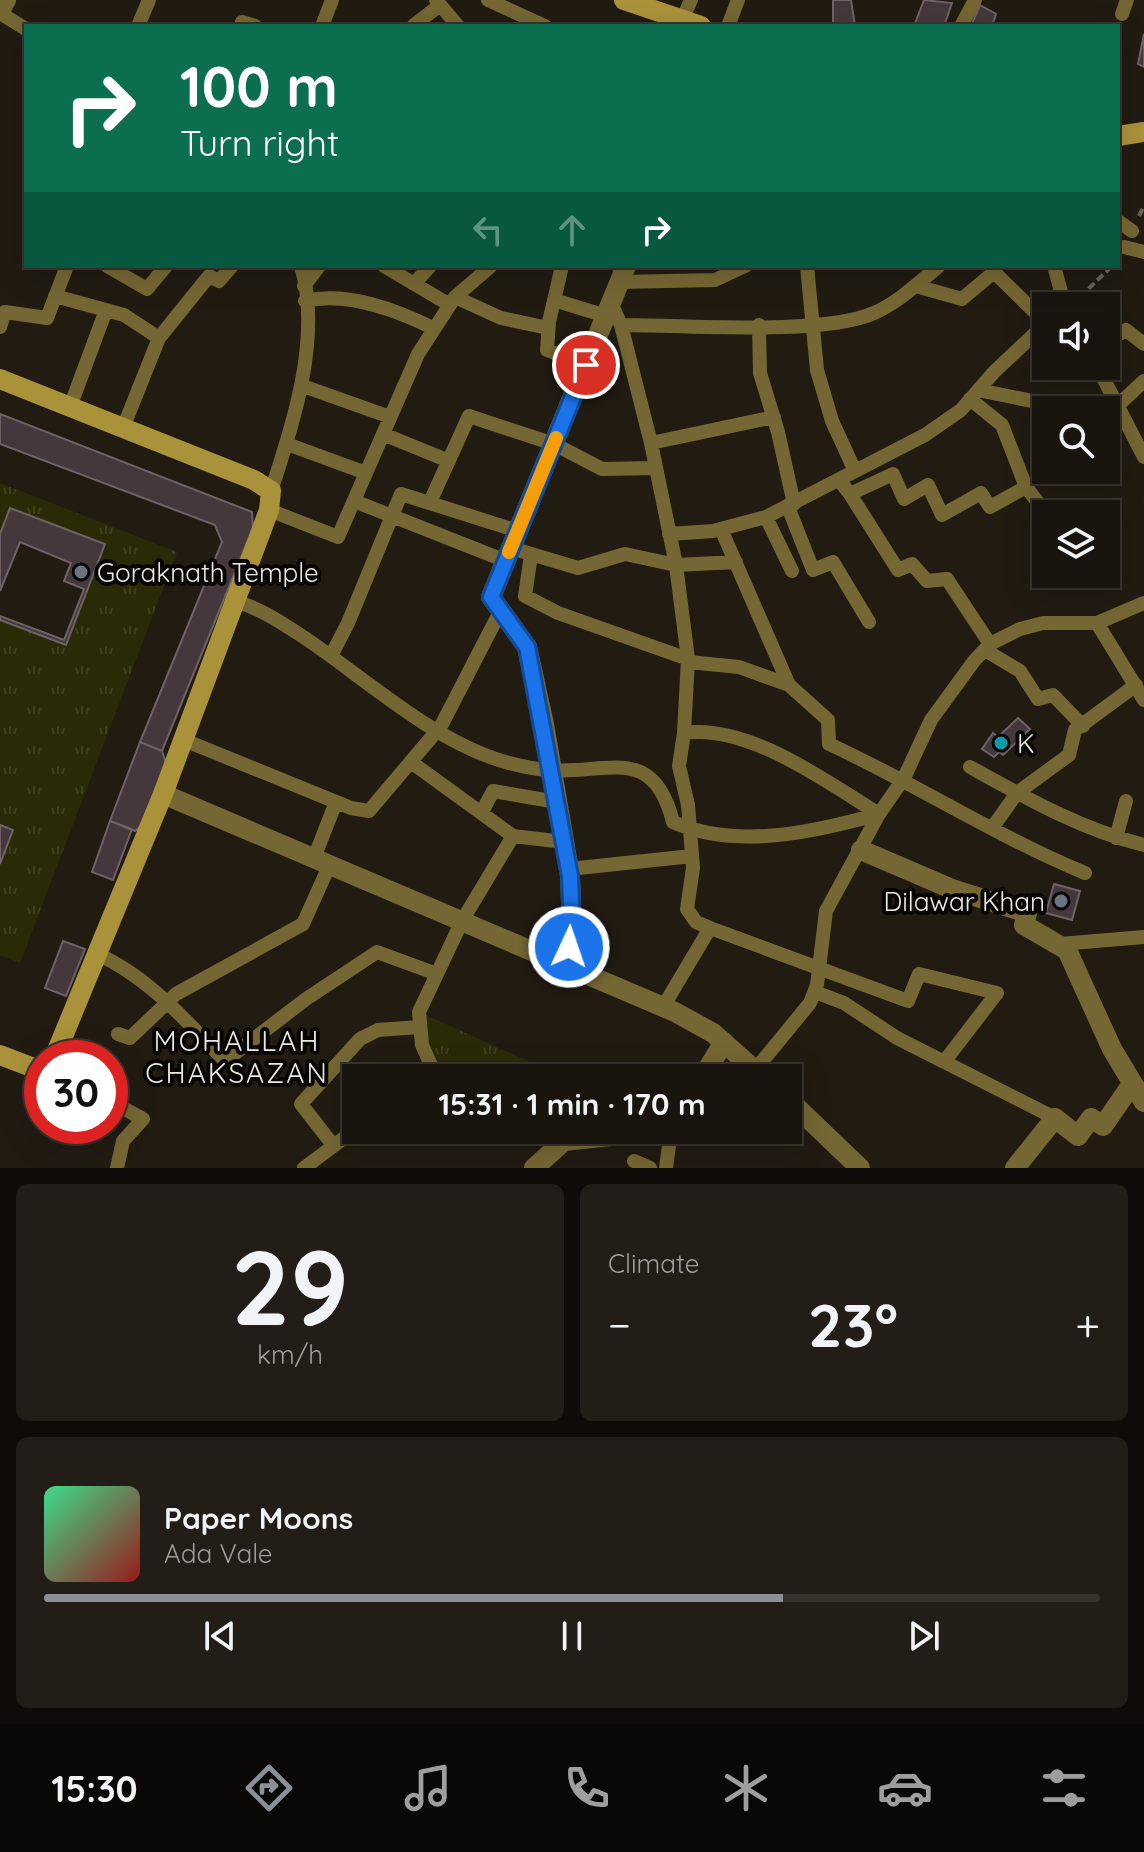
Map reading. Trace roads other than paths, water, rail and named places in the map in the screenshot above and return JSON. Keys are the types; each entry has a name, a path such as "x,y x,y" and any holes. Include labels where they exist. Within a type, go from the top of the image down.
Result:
{"street":[{"path":"0,12 6,0"},
{"path":"635,2 691,23"},
{"path":"1120,136 1144,132"},
{"path":"566,965 572,929 569,869 527,647 491,597 516,549 586,365 613,315 623,274"},
{"path":"0,379 254,480 270,500 184,740 61,1040"},
{"path":"163,794 663,1007 724,1042 748,1064"},
{"path":"861,850 952,889 1027,913 1024,925 1060,944 1073,959 1112,1049 1144,1102"},
{"path":"711,1064 724,1042"},
{"path":"0,1055 24,1064"},
{"path":"1015,1168 1055,1118 1078,1136 1091,1118 1103,1126 1132,1084"},
{"path":"802,1112 860,1168"},
{"path":"534,1168 561,1144"}],"lane":[{"path":"139,24 149,0"},
{"path":"488,0 541,24"},
{"path":"691,0 691,23"},
{"path":"729,24 738,0"},
{"path":"962,24 975,0"},
{"path":"322,24 327,2"},
{"path":"415,24 438,3 456,24"},
{"path":"0,12 24,28"},
{"path":"1120,222 1132,231"},
{"path":"1124,247 1144,252"},
{"path":"0,327 5,312 47,318 66,268"},
{"path":"110,268 147,289 164,268"},
{"path":"123,428 159,338 209,276 219,281 230,268"},
{"path":"301,268 303,386 270,500 338,537 433,328 453,301 489,268"},
{"path":"304,294 318,268"},
{"path":"387,268 453,301 501,318 548,328"},
{"path":"414,284 428,268"},
{"path":"562,268 548,328 547,350 586,365"},
{"path":"623,274 715,280 741,268"},
{"path":"807,268 817,370 832,421 855,471"},
{"path":"554,300 613,315 759,325 813,324 872,314 916,286 937,268"},
{"path":"1054,268 1061,292"},
{"path":"916,286 962,299 994,272 1032,309"},
{"path":"304,294 394,309 433,328"},
{"path":"55,296 124,315 159,338"},
{"path":"70,407 106,310"},
{"path":"613,315 651,443 676,565 688,661 679,766 692,856 691,898 687,909 696,922 710,928 908,1001 919,974 997,993 944,1062"},
{"path":"759,325 760,373 774,417 791,506 813,570 833,562 869,622"},
{"path":"1120,334 1126,330 1144,344"},
{"path":"669,534 721,529 766,517 839,480 949,420 1032,337"},
{"path":"1120,403 1144,376"},
{"path":"303,386 390,417"},
{"path":"974,395 1032,403"},
{"path":"974,395 1002,425 1026,487 1036,500"},
{"path":"1120,414 1144,457"},
{"path":"430,502 469,416 554,444 602,469 656,468"},
{"path":"651,443 774,417"},
{"path":"383,434 449,461"},
{"path":"287,444 366,473"},
{"path":"850,494 893,474 904,499 928,485 942,515 981,493 990,507 1026,487"},
{"path":"839,480 898,570 912,564 927,581 947,579 988,647 1020,671 1038,699 1053,695 1083,726"},
{"path":"331,656 348,623 401,494 430,502 516,549"},
{"path":"354,501 391,515 578,568 625,554 676,565 736,562"},
{"path":"766,517 792,571"},
{"path":"721,529 789,685"},
{"path":"516,549 525,596 558,613 688,661 739,667 789,685 828,720 829,744 904,778 1032,851 1085,873"},
{"path":"235,601 258,608 436,732 502,761 552,770 616,764 647,776 667,799 673,822 689,829 766,837 833,826 879,814"},
{"path":"766,1064 802,1016 815,992 826,911 879,814 904,778 931,720 988,647 1043,623 1097,623 1144,603"},
{"path":"184,740 336,802 369,811 436,732 501,610"},
{"path":"1097,623 1144,700"},
{"path":"992,828 1017,793 1069,755 1075,730 1136,685"},
{"path":"684,733 704,730 752,742 879,814"},
{"path":"411,762 513,836 564,842"},
{"path":"970,767 1017,793 1116,838 1144,845"},
{"path":"482,812 493,791 557,802"},
{"path":"1116,838 1126,801"},
{"path":"118,1034 130,1038 167,1001 303,924 336,802"},
{"path":"430,1064 422,1045 419,1012 462,921 513,836"},
{"path":"569,869 692,856"},
{"path":"663,1007 710,928"},
{"path":"1060,944 1144,937"},
{"path":"97,954 124,966 167,1001 225,1061 306,999 377,952 437,974"},
{"path":"815,992 844,1003 897,1038 1055,1118"},
{"path":"333,1145 301,1104 360,1039 378,1030 420,1027"},
{"path":"128,1111 143,1119 128,1136"},
{"path":"304,1168 342,1139"},
{"path":"117,1168 122,1144"},
{"path":"666,1168 668,1144"},
{"path":"634,1161 650,1168"}],"place":[{"name":"Goraknath Temple","path":"81,572"},
{"name":"K","path":"1001,743"},
{"name":"Dilawar Khan","path":"1061,901"}],"district":[{"name":"MOHALLAH CHAKSAZAN","path":"237,1056"}]}
